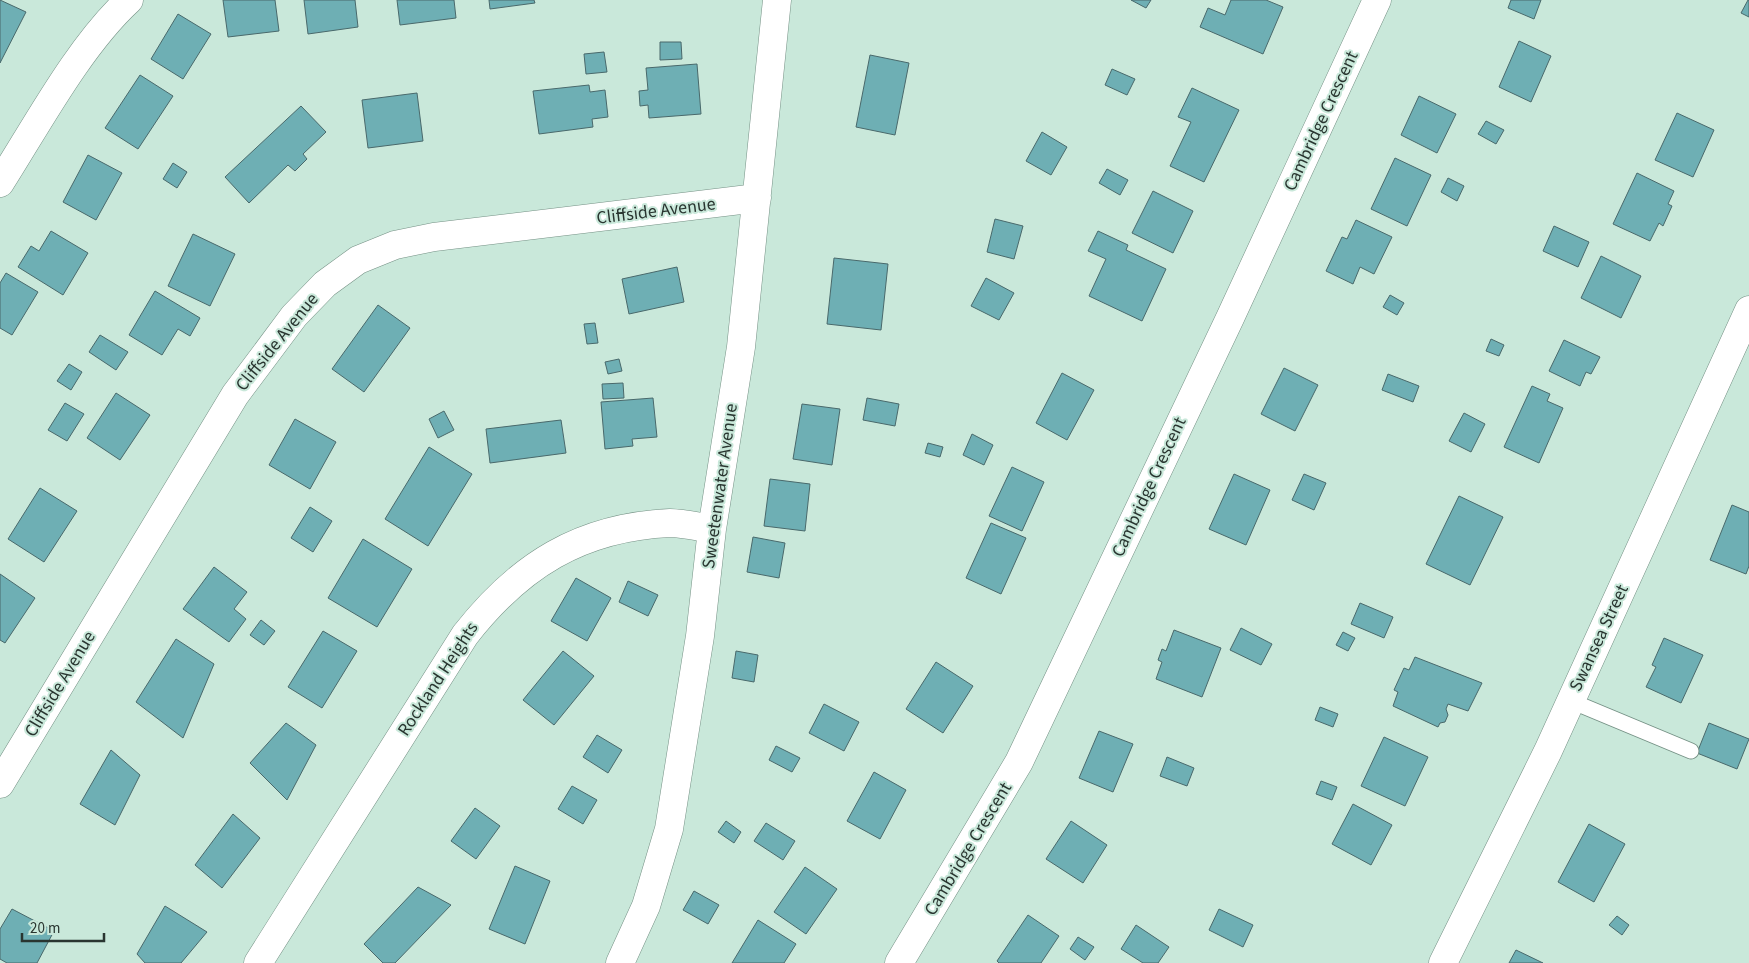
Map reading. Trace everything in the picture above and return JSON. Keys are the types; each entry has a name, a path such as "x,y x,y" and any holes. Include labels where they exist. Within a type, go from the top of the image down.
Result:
{"street":[{"path":"0,183 75,66 97,35 129,0"},
{"name":"Sweetenwater Avenue","path":"620,963 646,906 669,829 700,636 712,529 741,347 777,0"},
{"name":"Cambridge Crescent","path":"899,963 1020,762 1230,318 1377,0"},
{"name":"Cliffside Avenue","path":"0,784 234,395 294,316 325,284 358,260 395,245 434,237 757,198"},
{"name":"Swansea Street","path":"1443,963 1571,701 1749,310"},
{"name":"Rockland Heights","path":"258,963 465,635 488,606 512,583 541,561 578,542 615,531 672,523 712,529"}],"lane":[{"path":"1571,701 1692,751"}],"building":[{"path":"0,0 26,12 0,63"},
{"path":"223,0 275,0 279,31 228,37"},
{"path":"304,0 355,0 358,27 308,34"},
{"path":"397,0 454,0 456,18 400,25"},
{"path":"489,0 534,0 535,3 490,9"},
{"path":"1131,0 1151,0 1146,8"},
{"path":"1231,0 1266,0 1283,7 1263,54 1200,27 1208,8 1225,15"},
{"path":"1511,0 1541,0 1534,19 1508,8"},
{"path":"1749,0 1749,17 1741,13"},
{"path":"178,14 211,34 183,79 151,59"},
{"path":"1519,41 1551,56 1531,102 1499,87"},
{"path":"660,42 681,42 682,59 660,60"},
{"path":"604,52 607,72 586,74 584,54"},
{"path":"870,55 909,63 895,135 856,127"},
{"path":"697,64 701,114 649,118 648,105 640,106 639,91 648,90 646,68"},
{"path":"1112,69 1135,79 1127,95 1105,85"},
{"path":"140,75 173,96 138,149 105,128"},
{"path":"589,85 590,92 605,90 608,117 592,119 593,127 539,134 533,91"},
{"path":"1192,88 1239,110 1204,182 1170,166 1191,122 1178,117"},
{"path":"417,93 423,141 368,148 362,100"},
{"path":"1419,96 1456,114 1437,153 1401,135"},
{"path":"301,106 326,132 303,154 307,159 295,171 288,165 249,203 225,177"},
{"path":"1677,113 1714,130 1693,177 1655,160"},
{"path":"1486,121 1504,130 1496,144 1478,134"},
{"path":"1042,132 1067,147 1051,175 1026,161"},
{"path":"88,155 122,173 96,220 63,202"},
{"path":"1395,158 1431,175 1407,226 1371,209"},
{"path":"173,163 187,172 177,188 163,179"},
{"path":"1107,169 1128,180 1120,195 1099,183"},
{"path":"1637,173 1674,191 1668,204 1672,206 1663,226 1659,223 1650,241 1613,224"},
{"path":"1448,178 1464,186 1457,201 1441,192"},
{"path":"1153,191 1193,211 1173,253 1132,233"},
{"path":"995,219 1023,226 1014,259 987,252"},
{"path":"1356,220 1392,237 1374,274 1360,267 1353,284 1326,271 1342,237 1347,239"},
{"path":"1554,226 1589,242 1578,267 1543,251"},
{"path":"51,231 88,253 63,295 18,267 31,246 39,251"},
{"path":"1098,231 1128,245 1126,250 1166,269 1142,321 1089,296 1106,259 1088,251"},
{"path":"193,234 235,254 210,306 168,286"},
{"path":"1601,256 1641,276 1621,318 1581,298"},
{"path":"834,258 888,264 881,330 827,324"},
{"path":"677,267 684,302 629,314 622,279"},
{"path":"6,273 38,292 12,335 0,328 0,283"},
{"path":"986,278 1014,293 999,320 971,306"},
{"path":"155,291 200,318 190,336 178,329 162,355 129,335"},
{"path":"1390,295 1404,303 1397,315 1383,307"},
{"path":"378,305 410,328 364,392 332,369"},
{"path":"595,323 598,343 587,344 584,324"},
{"path":"100,335 128,352 116,370 89,352"},
{"path":"1491,339 1504,345 1499,356 1486,351"},
{"path":"1564,340 1600,357 1591,374 1586,372 1580,386 1549,371"},
{"path":"619,359 622,371 608,374 605,362"},
{"path":"69,364 82,372 71,390 57,381"},
{"path":"1284,368 1318,385 1295,431 1261,414"},
{"path":"1062,373 1094,390 1067,440 1036,423"},
{"path":"1388,374 1419,386 1413,402 1382,390"},
{"path":"623,383 624,398 603,399 602,384"},
{"path":"1532,386 1550,394 1547,401 1563,408 1539,463 1504,447"},
{"path":"116,393 150,415 120,460 87,438"},
{"path":"653,398 657,437 632,439 633,446 605,449 601,402"},
{"path":"867,398 899,404 895,426 863,420"},
{"path":"65,403 84,414 67,441 48,430"},
{"path":"802,404 840,409 832,465 793,459"},
{"path":"444,411 454,430 438,438 429,419"},
{"path":"1464,413 1485,424 1471,452 1449,441"},
{"path":"295,419 336,442 310,489 269,465"},
{"path":"561,420 566,453 490,463 486,429"},
{"path":"972,434 993,445 984,465 963,455"},
{"path":"928,443 943,447 940,457 925,453"},
{"path":"429,447 472,474 428,546 385,519"},
{"path":"1012,467 1044,482 1022,531 989,516"},
{"path":"1234,474 1270,490 1246,545 1209,529"},
{"path":"1304,474 1326,483 1314,510 1292,500"},
{"path":"770,479 810,484 805,531 764,526"},
{"path":"40,488 77,511 44,562 8,539"},
{"path":"1459,496 1503,517 1470,585 1426,564"},
{"path":"1732,505 1749,512 1749,566 1746,574 1710,560"},
{"path":"310,507 332,521 313,552 291,538"},
{"path":"991,523 1026,538 1001,594 966,578"},
{"path":"753,537 785,543 779,578 747,572"},
{"path":"363,539 412,569 377,627 328,598"},
{"path":"214,567 247,592 234,609 246,619 229,642 183,609"},
{"path":"0,574 35,598 5,643 0,640"},
{"path":"576,578 611,598 587,641 551,621"},
{"path":"628,581 658,595 648,616 619,602"},
{"path":"1360,603 1393,617 1384,638 1351,624"},
{"path":"261,620 275,631 264,645 250,635"},
{"path":"1241,628 1272,644 1261,665 1230,650"},
{"path":"1174,630 1221,648 1202,697 1156,679 1162,662 1158,660 1162,649 1166,651"},
{"path":"323,631 357,651 322,708 288,687"},
{"path":"1343,632 1355,638 1348,651 1336,645"},
{"path":"1664,638 1703,655 1681,703 1646,687 1656,667 1652,665"},
{"path":"176,639 214,664 183,738 136,702"},
{"path":"563,651 594,676 554,725 523,700"},
{"path":"736,651 758,655 754,682 732,678"},
{"path":"1415,657 1482,683 1468,711 1448,704 1446,709 1448,715 1445,722 1440,723 1438,727 1393,706 1398,692 1394,690 1404,668 1409,670"},
{"path":"936,662 973,686 943,733 906,709"},
{"path":"824,704 859,722 844,751 809,733"},
{"path":"1320,707 1338,714 1333,727 1315,720"},
{"path":"286,723 316,745 287,800 250,763"},
{"path":"1709,723 1749,739 1737,769 1697,753"},
{"path":"1099,731 1133,744 1113,792 1079,778"},
{"path":"597,735 622,750 608,773 583,757"},
{"path":"1384,737 1428,757 1405,806 1361,786"},
{"path":"776,746 800,758 792,772 769,760"},
{"path":"111,750 140,775 115,825 80,804"},
{"path":"1167,757 1194,768 1187,786 1160,776"},
{"path":"874,772 906,790 880,839 847,821"},
{"path":"1321,781 1337,787 1332,800 1316,794"},
{"path":"572,786 597,800 583,824 558,809"},
{"path":"1353,804 1392,825 1371,865 1332,844"},
{"path":"475,808 500,826 476,859 451,841"},
{"path":"233,814 260,838 222,888 195,865"},
{"path":"726,821 741,832 734,843 718,832"},
{"path":"1071,821 1107,845 1083,883 1046,859"},
{"path":"766,823 795,841 783,860 754,841"},
{"path":"1589,824 1625,844 1594,902 1558,882"},
{"path":"515,866 550,881 525,944 489,929"},
{"path":"805,867 837,889 806,934 774,912"},
{"path":"418,887 451,905 395,963 383,963 364,944"},
{"path":"694,891 719,905 708,924 683,910"},
{"path":"165,906 207,932 181,963 145,963 137,954"},
{"path":"12,909 54,931 37,963 7,963 0,959 0,929"},
{"path":"1219,909 1253,925 1243,947 1209,930"},
{"path":"1028,915 1059,936 1041,963 999,963 997,961"},
{"path":"1617,916 1629,925 1622,935 1609,925"},
{"path":"758,920 796,944 784,963 732,963"},
{"path":"1136,925 1169,947 1158,963 1143,963 1121,949"},
{"path":"1078,937 1094,947 1085,960 1070,949"},
{"path":"1516,950 1543,963 1509,963"}]}
